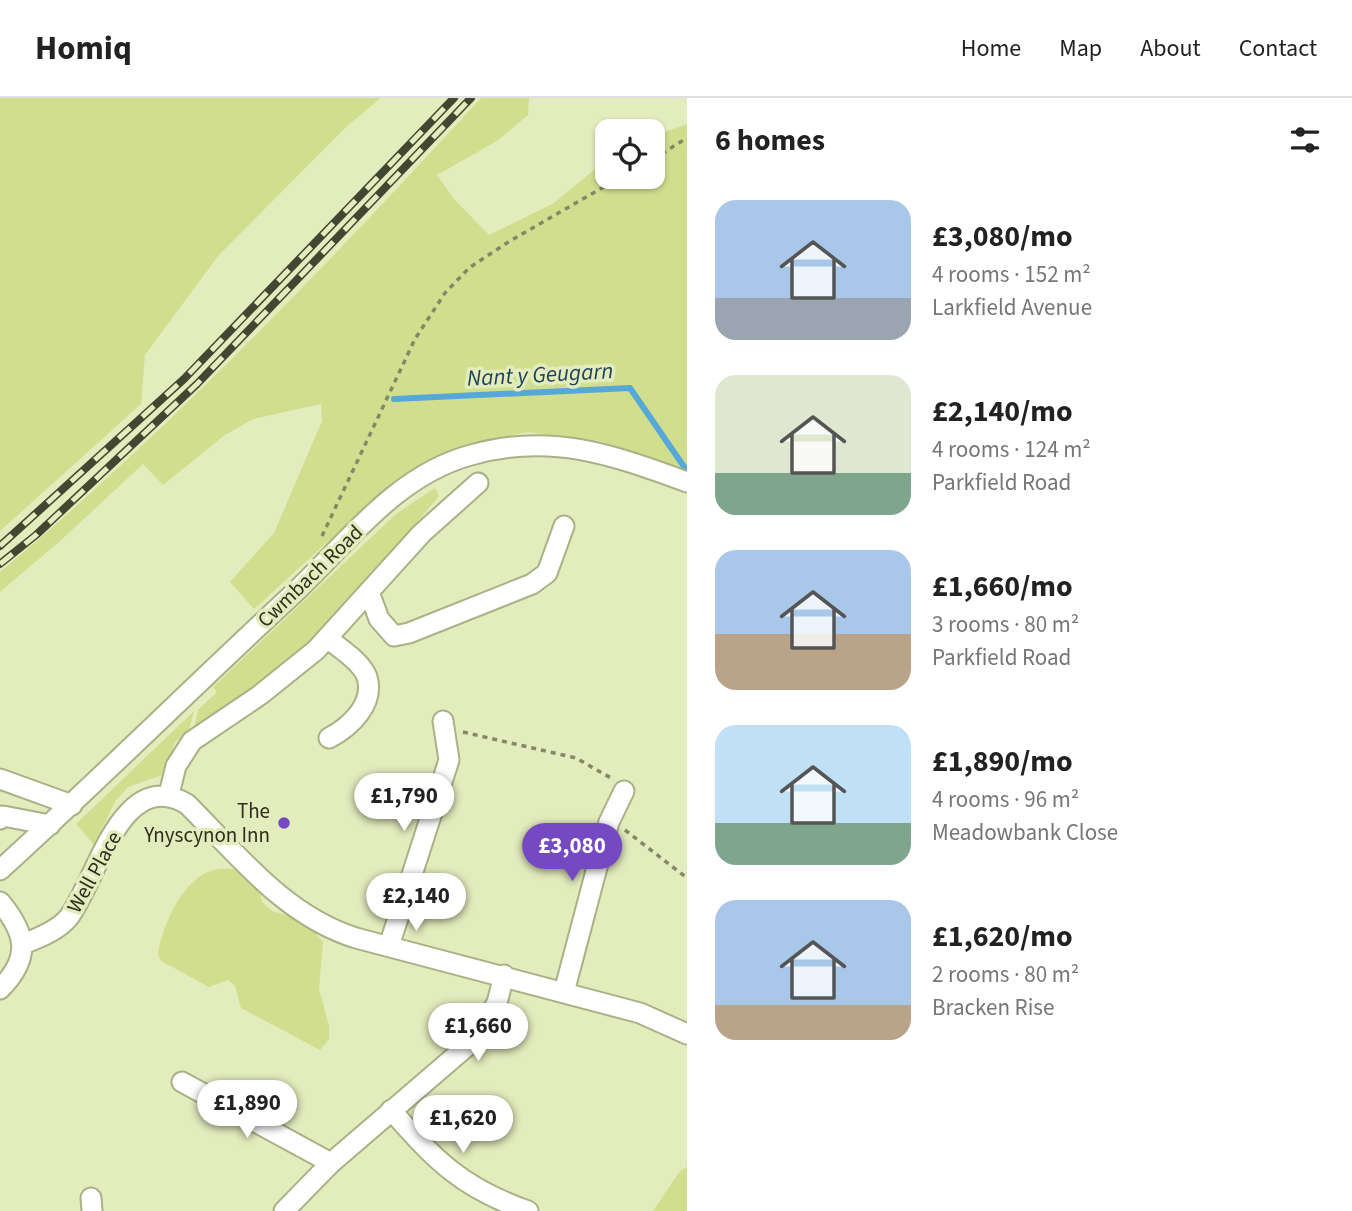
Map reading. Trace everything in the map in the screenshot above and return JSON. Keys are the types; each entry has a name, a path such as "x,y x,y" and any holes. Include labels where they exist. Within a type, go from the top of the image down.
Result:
{"street":[{"name":"Cwmbach Road","path":"0,870 325,565 381,505 432,472 469,455 514,446 563,445 612,455 687,482"},
{"path":"478,483 422,533 327,638 260,695 192,741 176,766 169,794 187,804 295,909 336,932 640,1013 687,1034"},
{"path":"369,592 379,619 394,636 409,633 532,584 547,573 564,526"},
{"path":"327,638 353,659 366,675 368,691 365,705 345,729 329,738"},
{"path":"389,947 449,760 451,726"},
{"path":"0,779 72,804"},
{"path":"564,992 610,819 624,792"},
{"name":"Well Place","path":"23,944 42,937 68,919 112,836 139,800 151,795 169,794"},
{"path":"0,819 3,816 50,825"},
{"path":"0,902 18,926 23,944 19,963 0,989"},
{"path":"284,1211 331,1163 473,1041 497,1003 504,975"},
{"path":"182,1082 331,1163"},
{"path":"391,1110 434,1159 489,1197 528,1211"}],"path":[{"path":"665,152 687,138"},
{"path":"325,565 313,554 415,339 445,293 469,268 600,189"},
{"path":"451,726 576,758 607,775 624,792"},
{"path":"610,819 687,878"}],"green space":[{"path":"0,98 381,98 347,126 218,256 145,355 141,404 0,531"},
{"path":"481,98 529,98 528,115 497,141 437,175 455,200 489,235 554,203 595,169 595,189 665,189 665,132 687,124 687,474 670,464 599,441 528,432 493,439 426,465 390,485 254,609 230,582 274,533 322,421 321,404 253,419 225,435 163,485 143,464 0,592 0,572 64,517 188,402 366,221"},
{"path":"435,488 439,496 328,624 283,666 193,734 198,710 217,692 213,687 396,514"},
{"path":"194,711 189,730 175,742 167,767 160,776 128,787 115,802 94,845 76,824"},
{"path":"237,869 258,886 262,902 272,911 294,917 312,929 323,942 319,989 329,1026 329,1039 320,1050 241,1008 235,986 228,980 209,987 161,961 158,955 169,917 193,882 214,870"},
{"path":"687,1167 687,1211 653,1211 680,1171"}],"waterway":[{"name":"Nant y Geugarn","path":"394,399 630,388 687,471"}],"railway":[{"path":"0,546 184,379 454,98"},
{"path":"0,564 36,535 197,384 471,98"}],"place":[{"name":"The Ynyscynon Inn","path":"284,823"}]}
